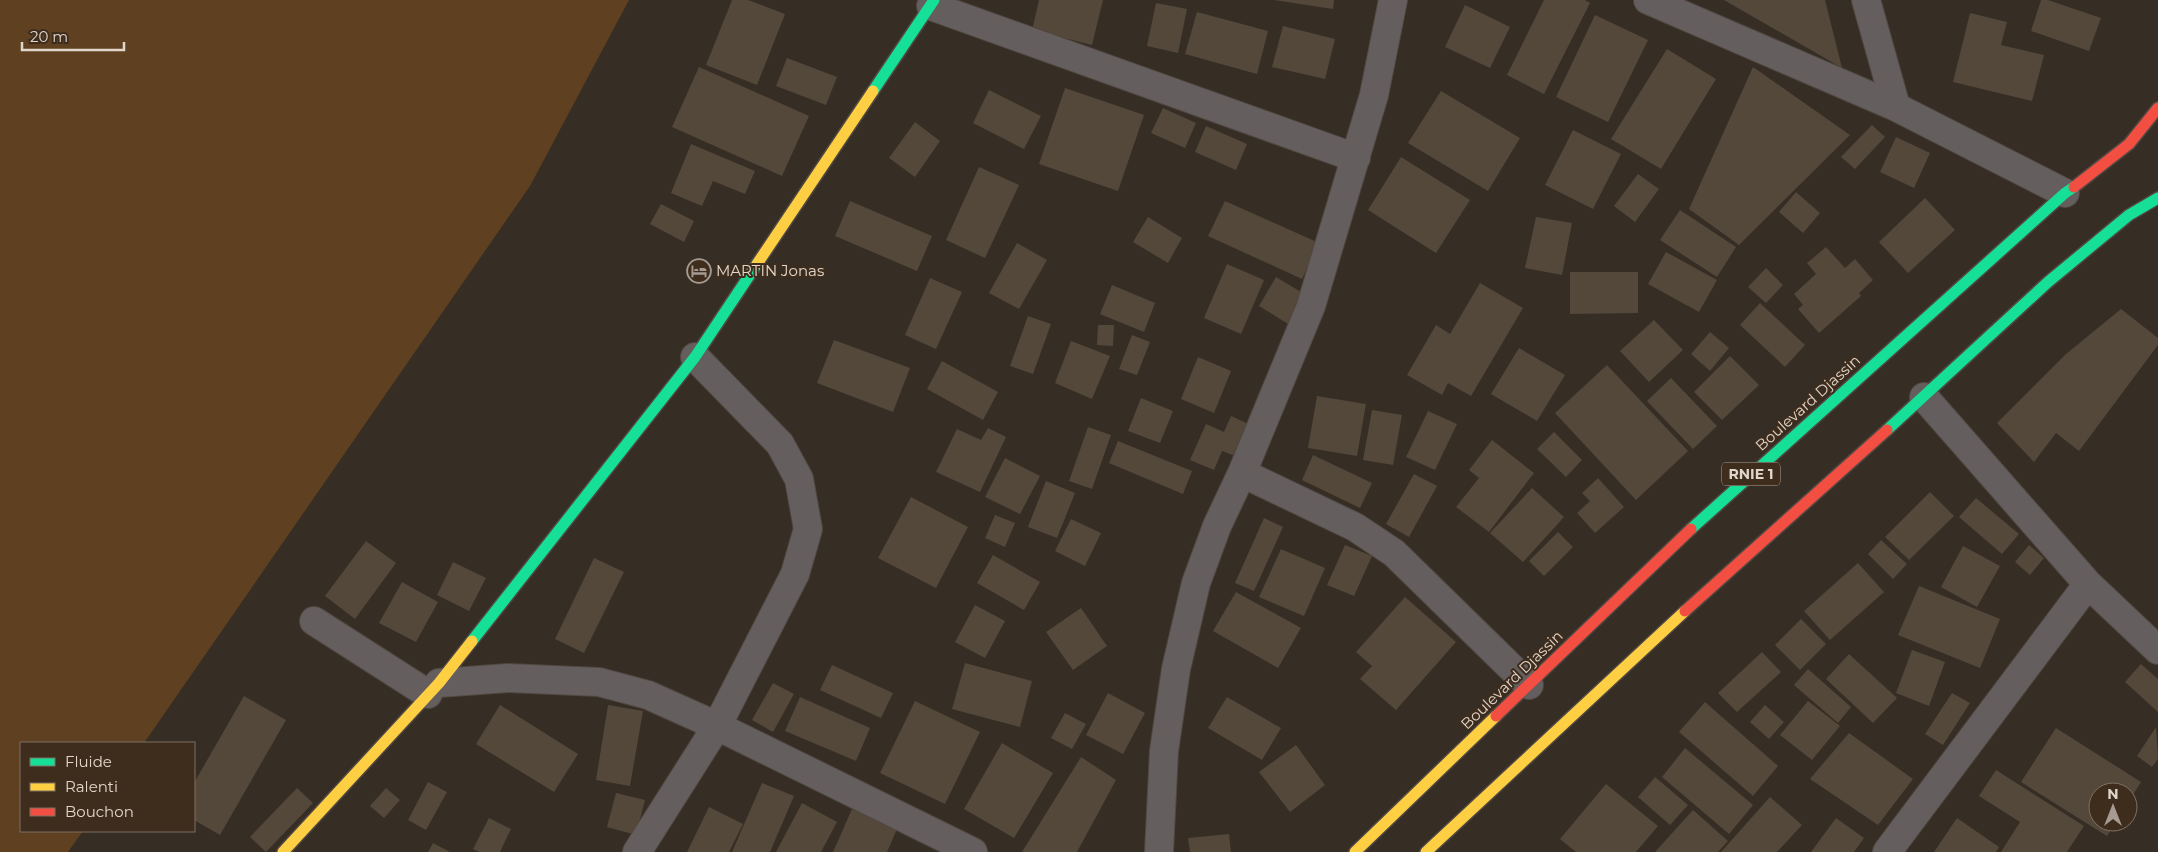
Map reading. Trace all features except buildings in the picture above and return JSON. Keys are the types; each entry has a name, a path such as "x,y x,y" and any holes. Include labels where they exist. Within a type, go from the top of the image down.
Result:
{"main road":[{"path":"283,852 433,689 695,357 932,3"},
{"name":"Boulevard Djassin","path":"1355,852 1694,526 2065,193 2089,177 2129,144 2158,108"},
{"path":"1426,852 1708,590 1924,397 2048,282 2129,215 2158,198"}],"street":[{"path":"1159,852 1164,751 1176,669 1196,583 1217,526 1242,473 1311,306 1374,95 1393,0"},
{"path":"1648,0 1896,107 2065,193"},
{"path":"1866,0 1896,107"},
{"path":"932,3 1356,158"},
{"path":"637,852 716,726 795,574 808,529 799,479 780,444 695,357"},
{"path":"1924,397 2088,584 2158,650"},
{"path":"1242,473 1355,528 1394,552 1529,685"},
{"path":"1887,852 2088,584"},
{"path":"314,621 433,689 508,678 599,682 648,696 716,726 973,852"}],"shaded area":[{"path":"0,0 629,0 530,186 145,742 20,742 20,832 82,832 68,852 0,852"}],"traffic: fast":[{"path":"873,91 934,0"},
{"path":"1691,529 2065,193 2074,187"},
{"path":"1887,430 2048,282 2129,215 2158,198"},
{"path":"472,641 695,357 757,264"}],"traffic: slow":[{"path":"757,264 873,91"},
{"path":"1426,852 1685,611"},
{"path":"283,852 439,683 472,641"},
{"path":"1355,852 1496,716"}],"traffic: jam":[{"path":"2074,187 2129,144 2158,108"},
{"path":"1685,611 1887,430"},
{"path":"1496,716 1691,529"}],"place":[{"name":"MARTIN Jonas","path":"699,271"}]}
